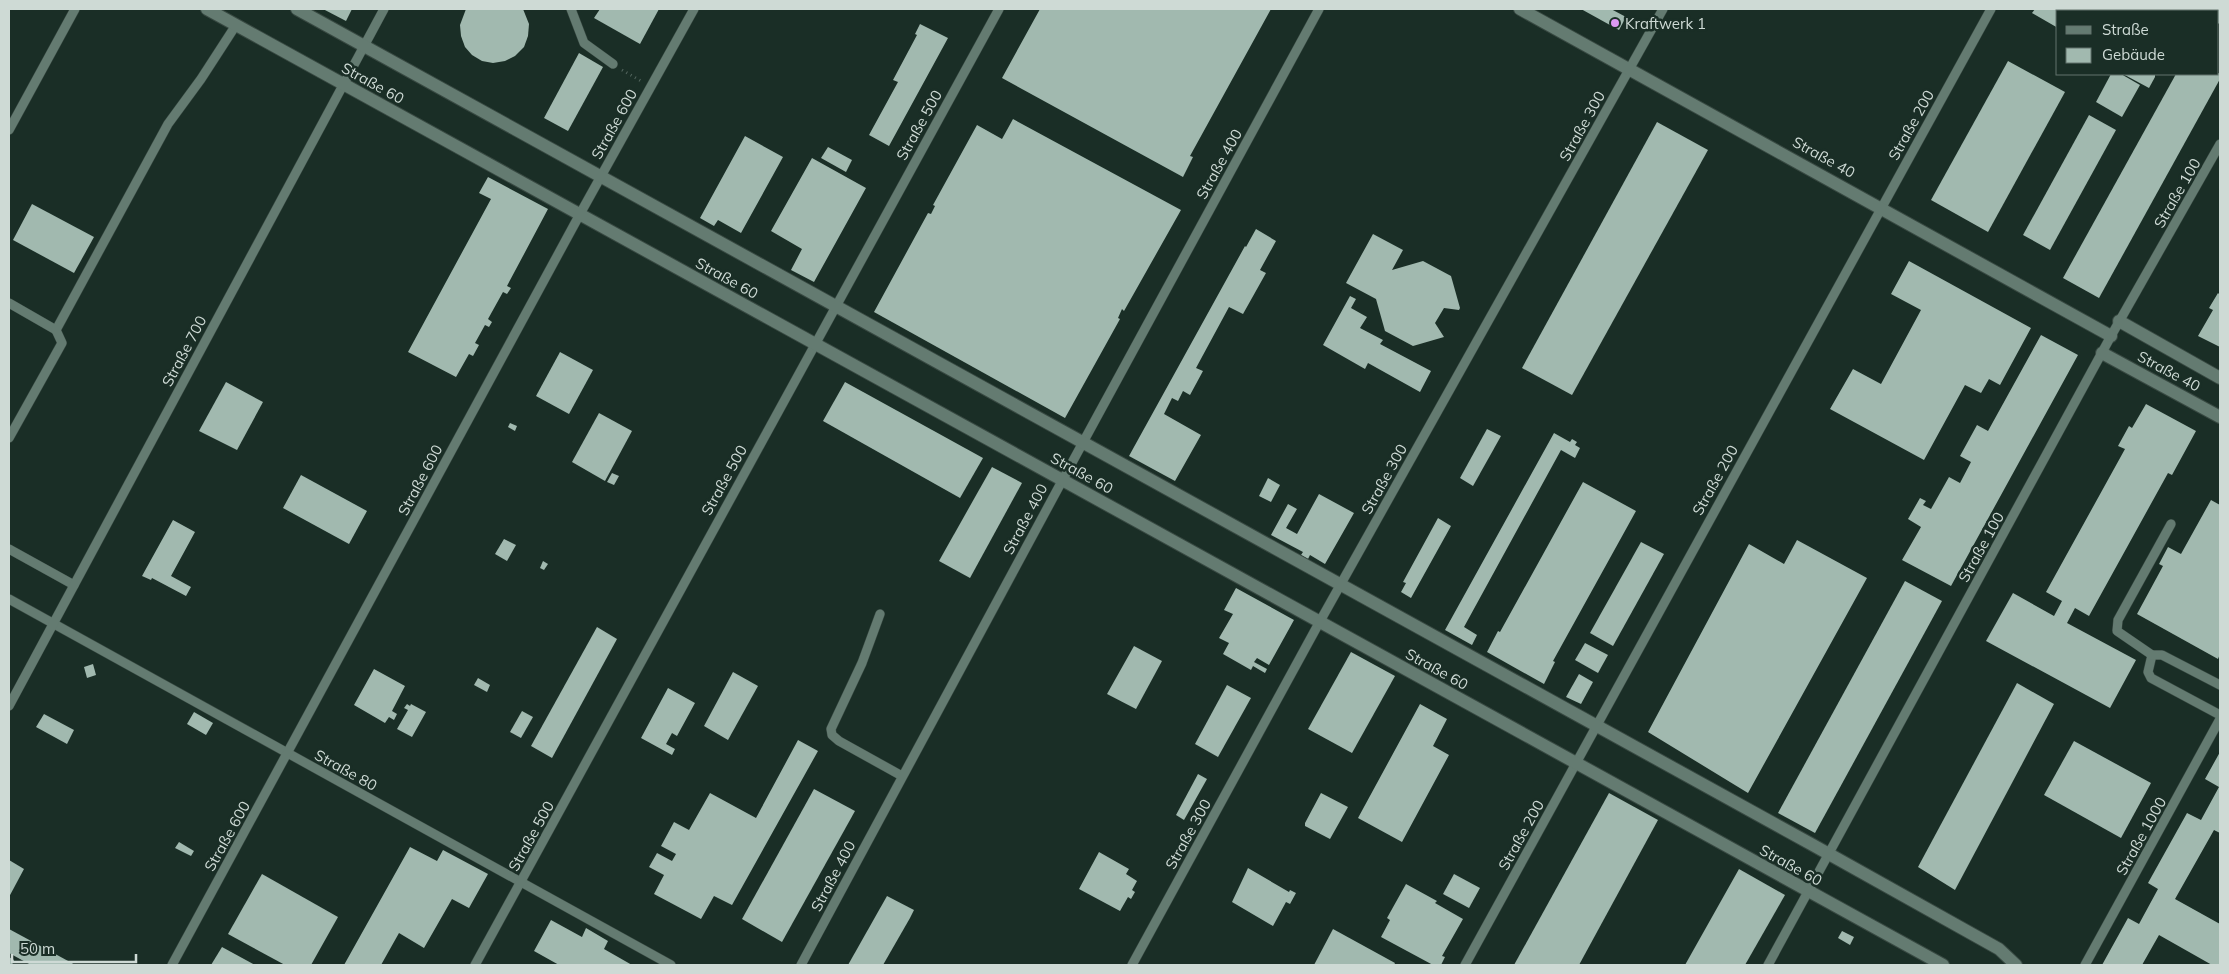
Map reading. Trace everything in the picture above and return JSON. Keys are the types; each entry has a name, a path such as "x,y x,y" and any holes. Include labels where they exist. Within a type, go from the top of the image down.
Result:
{"street":[{"name":"Straße 60","path":"207,9 814,345 1943,965"},
{"path":"297,9 1829,854 1999,949 2016,965"},
{"name":"Straße 40","path":"1520,9 2111,336"},
{"path":"2119,321 2220,378"},
{"name":"Straße 40","path":"2102,353 2220,417"}],"lane":[{"path":"9,130 75,9"},
{"name":"Straße 700","path":"9,706 384,9"},
{"path":"571,9 584,43 613,64"},
{"name":"Straße 600","path":"172,965 580,214 694,9"},
{"name":"Straße 500","path":"475,965 999,9"},
{"name":"Straße 400","path":"801,965 1082,443 1319,9"},
{"name":"Straße 300","path":"1132,965 1340,584 1663,9"},
{"name":"Straße 200","path":"1465,965 1992,9"},
{"path":"56,330 168,124 201,79 236,25"},
{"name":"Straße 100","path":"1768,965 2119,321 2220,144"},
{"path":"9,302 56,330 62,343 9,438"},
{"path":"2171,524 2118,620 2117,631 2152,654 2162,655 2220,685"},
{"path":"9,549 74,586"},
{"name":"Straße 80","path":"9,600 670,965"},
{"path":"880,614 862,663 830,728 832,735 839,741 902,776"},
{"path":"2152,654 2148,672 2151,678 2220,715"},
{"name":"Straße 1000","path":"2085,965 2220,719"}],"path":[{"path":"613,64 650,86"}],"building":[{"path":"323,9 352,9 346,21"},
{"path":"466,9 523,9 529,24 528,36 524,47 515,56 505,61 493,63 482,61 472,55 465,47 461,36 460,25"},
{"path":"600,9 659,9 640,44 594,18"},
{"path":"1040,9 1271,9 1190,156 1193,157 1183,177 1002,78"},
{"name":"Kraftwerk 1","path":"1581,9 1611,9 1626,17 1619,30"},
{"path":"2035,9 2093,9 2056,10 2056,27 2032,13"},
{"path":"2168,9 2170,10 2146,10"},
{"path":"2220,9 2220,25 2219,10 2202,10"},
{"path":"920,24 948,38 889,146 869,135 898,82 893,80 917,35 915,34"},
{"path":"579,53 603,67 568,131 544,118"},
{"path":"2008,61 2065,92 1988,232 1931,200"},
{"path":"2220,74 2220,79 2099,298 2063,278 2175,75"},
{"path":"2110,75 2123,75 2140,85 2122,117 2096,102"},
{"path":"2125,75 2155,75 2149,88"},
{"path":"2089,115 2116,130 2050,250 2023,235"},
{"path":"1013,119 1181,210 1124,311 1122,309 1118,318 1120,319 1065,418 874,312 928,213 931,214 935,206 933,205 977,125 1002,139"},
{"path":"1657,122 1708,150 1572,395 1522,368"},
{"path":"745,136 783,157 741,233 718,220 714,226 700,218"},
{"path":"828,147 852,160 846,172 821,158"},
{"path":"812,158 866,188 814,282 791,270 802,249 771,231"},
{"path":"488,177 548,209 507,286 511,288 507,294 503,292 488,319 492,322 489,327 485,325 475,343 479,345 473,356 469,354 456,377 408,352 491,199 479,193"},
{"path":"32,204 94,237 74,273 13,240"},
{"path":"1256,229 1276,241 1260,270 1266,273 1243,314 1229,307 1196,368 1203,371 1190,395 1183,391 1178,401 1172,398 1164,414 1201,435 1175,481 1129,456"},
{"path":"1373,234 1403,250 1392,270 1423,261 1451,276 1460,308 1459,310 1444,308 1435,323 1444,337 1413,346 1385,331 1376,299 1346,283"},
{"path":"1909,261 2031,328 2000,385 1989,379 1981,393 1965,385 1924,460 1830,409 1853,369 1881,384 1921,310 1891,294"},
{"path":"2218,293 2220,295 2220,347 2198,336 2213,310 2209,308"},
{"path":"1350,296 1356,299 1351,308 1367,317 1360,328 1383,340 1380,344 1431,371 1420,392 1368,363 1365,369 1323,345"},
{"path":"2041,335 2078,355 1951,586 1902,560 1921,527 1908,519 1920,498 1926,501 1923,505 1931,509 1949,477 1960,483 1971,462 1960,456 1977,425 1988,431"},
{"path":"560,352 593,370 569,414 536,396"},
{"path":"226,382 263,402 237,450 199,431"},
{"path":"845,382 983,458 960,498 823,421"},
{"path":"2146,404 2196,431 2172,475 2168,473 2089,616 2075,608 2067,623 2136,660 2110,708 1986,641 2013,593 2054,616 2062,601 2046,592 2125,449 2118,446 2129,426 2132,428"},
{"path":"599,413 632,431 605,481 572,462"},
{"path":"510,423 517,426 515,431 508,427"},
{"path":"1487,429 1501,436 1473,486 1460,478"},
{"path":"1554,433 1570,442 1572,439 1577,442 1575,445 1580,448 1575,458 1561,450 1464,627 1477,635 1472,645 1445,630"},
{"path":"992,467 1022,483 970,578 939,561"},
{"path":"612,473 619,476 614,485 607,482"},
{"path":"301,475 367,511 349,544 283,508"},
{"path":"1268,478 1280,485 1271,502 1259,496"},
{"path":"1583,482 1636,511 1553,661 1555,662 1544,684 1487,652"},
{"path":"1319,494 1354,513 1325,564 1310,555 1308,559 1301,555 1303,552 1271,535 1288,504 1297,509 1286,528 1297,534"},
{"path":"2211,500 2220,505 2220,654 2218,659 2137,614 2163,566 2159,564 2168,547 2181,554"},
{"path":"1438,518 1451,526 1411,598 1401,592 1406,583 1403,582"},
{"path":"173,520 195,532 171,576 191,587 186,596 152,578 151,580 142,576"},
{"path":"504,539 516,545 507,561 495,554"},
{"path":"1797,540 1867,578 1748,793 1648,732 1749,544 1784,564"},
{"path":"1641,542 1664,554 1613,646 1590,633"},
{"path":"543,561 548,564 544,570 540,568"},
{"path":"1905,581 1942,601 1815,833 1778,813"},
{"path":"1236,588 1294,620 1269,665 1257,658 1254,662 1267,669 1265,673 1253,666 1251,670 1223,654 1229,643 1219,638 1233,614 1224,610"},
{"path":"597,627 617,639 552,758 531,746"},
{"path":"1585,643 1608,655 1598,673 1575,660"},
{"path":"1134,646 1162,661 1136,709 1107,694"},
{"path":"1351,652 1395,676 1352,753 1308,729"},
{"path":"93,664 96,675 87,678 84,667"},
{"path":"374,669 405,686 392,711 397,714 394,720 389,717 385,723 354,705"},
{"path":"733,672 758,686 728,740 704,726"},
{"path":"1579,674 1593,682 1581,704 1566,697"},
{"path":"478,678 490,685 487,692 474,685"},
{"path":"2017,683 2054,704 1955,890 1918,867"},
{"path":"1227,685 1251,698 1218,757 1195,744"},
{"path":"668,688 695,703 677,736 672,733 666,744 675,749 672,755 641,738"},
{"path":"407,704 410,706 411,704 426,712 412,737 397,729 408,710 404,708"},
{"path":"1420,704 1447,719 1433,746 1449,755 1402,842 1358,818"},
{"path":"522,711 533,717 521,738 510,732"},
{"path":"194,712 213,723 206,735 187,724"},
{"path":"44,714 74,730 67,744 36,727"},
{"path":"798,740 818,751 732,905 714,896 701,919 654,894 664,875 649,867 657,853 672,861 676,854 661,846 674,822 689,830 710,793 756,818"},
{"path":"2074,741 2151,783 2121,838 2044,795"},
{"path":"2220,752 2220,833 2214,830 2175,899 2220,924 2220,965 2212,965 2159,935 2142,965 2102,965 2128,918 2139,924 2158,889 2148,883 2187,813 2201,820 2219,787 2205,779"},
{"path":"1198,774 1207,779 1184,820 1176,815"},
{"path":"814,789 855,811 782,942 742,919"},
{"path":"1321,793 1348,807 1330,839 1305,826"},
{"path":"1609,793 1658,820 1579,965 1514,965"},
{"path":"179,842 194,851 191,856 175,848"},
{"path":"410,847 437,861 443,850 488,874 469,908 452,899 424,948 399,933 381,965 344,965"},
{"path":"1099,852 1129,869 1126,874 1137,881 1132,890 1135,892 1131,899 1128,897 1120,911 1079,889"},
{"path":"9,860 24,869 9,897"},
{"path":"1248,868 1289,892 1290,890 1296,893 1290,904 1286,902 1273,926 1232,902"},
{"path":"1739,869 1785,895 1745,965 1685,965"},
{"path":"262,874 338,917 311,965 285,965 228,934"},
{"path":"1454,874 1480,888 1469,908 1443,894"},
{"path":"1406,884 1437,901 1435,903 1463,919 1442,956 1445,957 1441,965 1433,965 1381,937 1390,920 1387,918"},
{"path":"887,896 914,910 910,918 883,965 848,965"},
{"path":"551,920 582,937 586,928 608,941 604,949 632,965 559,965 534,951"},
{"path":"9,929 75,965 31,965 9,953"},
{"path":"1333,929 1395,963 1394,965 1314,965"},
{"path":"1842,931 1854,937 1850,945 1838,938"},
{"path":"222,947 255,965 211,965"},
{"path":"9,957 14,960 12,965 9,965"}],"place":[{"name":"Kraftwerk 1","path":"1615,23"}]}
